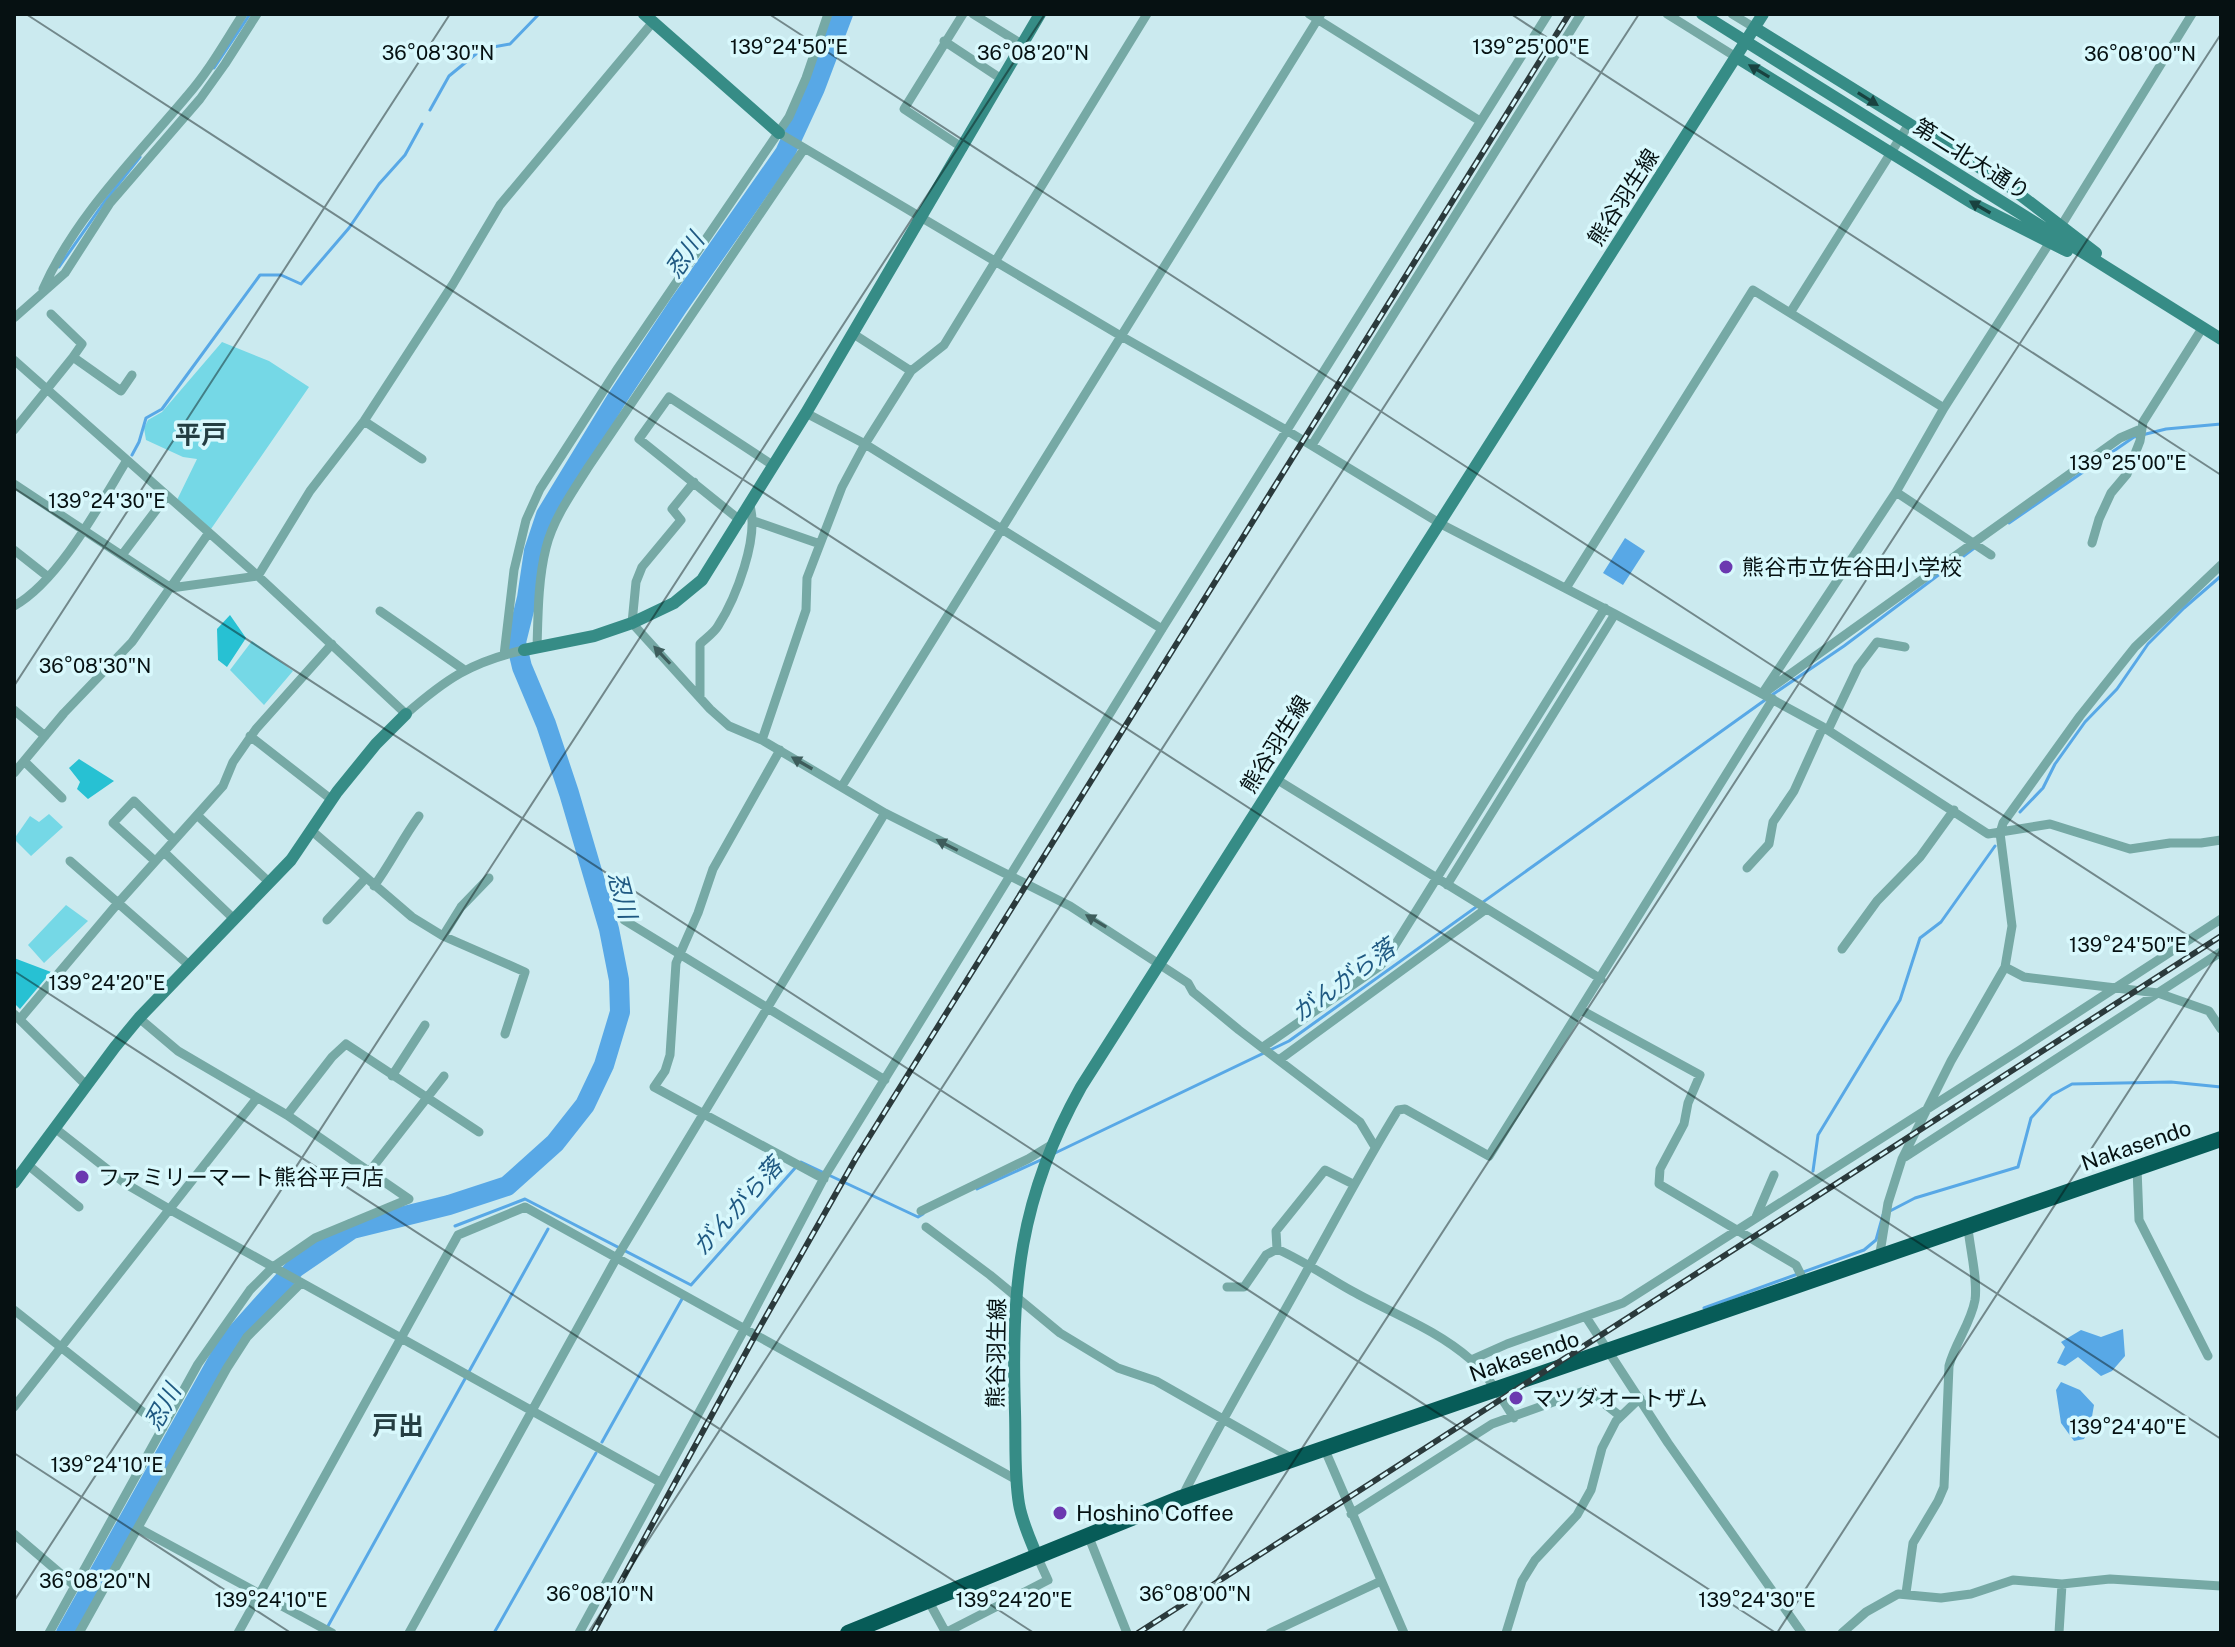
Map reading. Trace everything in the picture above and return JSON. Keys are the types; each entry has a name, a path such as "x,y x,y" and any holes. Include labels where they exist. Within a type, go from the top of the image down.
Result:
{"highway":[{"name":"Nakasendo","path":"848,1633 1181,1498 1803,1280 1879,1259 2221,1139"}],"street":[{"path":"220,61 243,14"},
{"path":"14,318 40,294 53,266 101,197 257,14"},
{"path":"507,654 514,570 526,520 540,489 618,368 779,133 806,78 828,14"},
{"path":"963,14 904,109 963,148"},
{"path":"973,14 1023,45"},
{"path":"762,740 806,610 807,578 842,487 911,371 944,345 1147,14"},
{"path":"579,1633 826,1175 1162,629 1548,14"},
{"path":"1312,445 1581,14"},
{"path":"1667,14 1983,209 2127,282"},
{"name":"第二北大通り","path":"1702,14 2221,339"},
{"path":"1732,14 2006,184 2188,318"},
{"name":"熊谷羽生線","path":"1037,1556 1021,1514 1017,1480 1013,1336 1027,1222 1050,1147 1081,1087 1763,14"},
{"path":"2061,226 2192,14"},
{"path":"700,698 700,644 717,628 735,590 749,546 750,506 1003,80 1036,16"},
{"path":"842,786 1316,16 1480,121"},
{"path":"258,576 310,491 364,421 500,205 649,18 779,133 804,149 1312,445 1441,524 1605,608 1825,728 1988,834 2050,824 2130,849 2221,840"},
{"path":"944,41 1003,80"},
{"path":"1790,313 1909,124"},
{"path":"531,649 546,547 564,507 804,149"},
{"path":"1181,1498 1222,1417 1398,1110 1405,1109 1489,1156 1601,979 1944,408 2050,242"},
{"path":"1566,588 1753,290 1944,408"},
{"path":"14,430 82,344 51,314"},
{"path":"2092,543 2111,493 2124,481 2143,422 2203,327"},
{"path":"852,333 911,371"},
{"path":"73,357 121,391 132,375"},
{"path":"14,360 258,576 406,714"},
{"path":"774,466 669,397 639,439 748,521 820,544"},
{"path":"806,413 865,444 1162,629"},
{"path":"364,421 422,459"},
{"path":"1768,697 2120,438 2140,433"},
{"path":"14,606 25,600 84,531 127,460"},
{"path":"694,482 672,509 681,520 642,567 636,582 632,623 700,698 729,726 780,750 885,813 1103,925 1188,983 1193,992 1360,1122 1375,1147"},
{"path":"14,484 171,588 258,576"},
{"path":"1896,492 1988,552"},
{"path":"122,555 166,497"},
{"path":"14,1183 139,1018 270,883 376,744 406,714 440,684 463,669 507,654 594,636 632,623 674,603 702,580 748,521"},
{"path":"14,773 132,642 208,534"},
{"path":"14,550 47,576"},
{"path":"1879,1259 1894,1180 1902,1159 1926,1109 2005,967 2012,926 2000,833 2003,823 2053,752 2135,647 2221,565"},
{"path":"1263,1047 1380,967 1605,608"},
{"path":"380,611 463,669"},
{"path":"1447,885 1615,614"},
{"path":"1747,868 1769,844 1773,822 1794,791 1858,667 1877,642 1905,647"},
{"path":"87,1086 17,1016 223,786 233,762 250,736 332,644"},
{"path":"14,710 45,736"},
{"path":"250,736 332,800"},
{"path":"780,750 713,869 676,963 670,1055 665,1071 654,1087 804,1169 826,1175"},
{"path":"24,761 62,798"},
{"path":"1276,779 1601,979"},
{"path":"155,861 113,823 134,801 174,840"},
{"path":"1842,949 1877,901 1920,857 1954,810"},
{"path":"409,1633 618,1256 885,813"},
{"path":"197,815 270,883"},
{"path":"374,886 398,854 404,837 419,816"},
{"path":"312,831 412,917 443,936 525,972 505,1034"},
{"path":"164,852 235,920"},
{"path":"70,861 190,966"},
{"path":"443,936 461,907 489,878"},
{"path":"327,920 365,879"},
{"path":"1276,1057 1485,908"},
{"path":"1471,1360 1623,1303 2221,919"},
{"path":"624,920 885,1080"},
{"path":"1902,1159 2221,952"},
{"path":"1380,967 1389,978"},
{"path":"2005,967 2024,977 2158,993 2209,1011 2221,1029"},
{"path":"1581,1010 1700,1075 1688,1103 1684,1124 1660,1169 1659,1184 1796,1266 1803,1280"},
{"path":"49,1633 163,1428 214,1341 250,1290 315,1238 409,1199 287,1115 178,1051 139,1018"},
{"path":"392,1076 425,1025"},
{"path":"287,1115 332,1057 346,1044 479,1132"},
{"path":"369,1172 444,1076"},
{"path":"14,1407 257,1098"},
{"path":"56,1129 126,1184 660,1482"},
{"path":"921,1211 1050,1147"},
{"path":"28,1165 79,1207"},
{"path":"2137,1168 2139,1220 2208,1356"},
{"path":"1277,1249 1276,1231 1325,1170 1353,1184"},
{"path":"1756,1217 1774,1175"},
{"path":"238,1633 458,1235 525,1207 1017,1480"},
{"path":"926,1227 1060,1333 1118,1368 1156,1381 1295,1460"},
{"path":"1906,1593 1913,1543 1944,1487 1949,1366 1953,1348 1970,1317 1976,1297 1968,1228"},
{"path":"1277,1249 1303,1260 1442,1338 1471,1360 1496,1388 1514,1418"},
{"path":"1227,1287 1244,1287 1266,1255 1277,1249"},
{"path":"79,1633 227,1368 247,1337 298,1282"},
{"path":"14,1310 163,1428"},
{"path":"1586,1317 1668,1443 1802,1633"},
{"path":"1351,1514 1492,1424 1587,1390 1620,1416"},
{"path":"1506,1633 1522,1581 1535,1560 1577,1515 1591,1490 1602,1448 1620,1416 1640,1398"},
{"path":"1325,1450 1404,1633"},
{"path":"138,1528 332,1633"},
{"path":"14,1534 75,1586"},
{"path":"1088,1535 1127,1633"},
{"path":"928,1600 946,1633 1048,1580 1037,1556"},
{"path":"1842,1633 1866,1612 1898,1594 1906,1593 1941,1598 1971,1594 2013,1580 2062,1584 2110,1579 2221,1586"},
{"path":"1270,1633 1381,1581"},
{"path":"2059,1633 2062,1584"}],"shaded area":[{"path":"222,342 269,361 309,387 211,529 177,500 197,459 183,457 146,440 144,428 148,420 162,412"},
{"path":"1625,538 1645,551 1623,585 1603,573"},
{"path":"230,615 246,638 227,667 218,660 217,629"},
{"path":"252,641 293,671 264,705 230,670"},
{"path":"79,759 114,781 88,799 77,789 80,782 69,768"},
{"path":"49,814 63,827 31,856 14,839 30,816 39,822"},
{"path":"66,905 88,921 44,963 28,945"},
{"path":"14,958 51,972 20,1009 14,1003"},
{"path":"2123,1329 2125,1356 2112,1371 2101,1376 2078,1357 2065,1366 2057,1363 2065,1347 2061,1342 2081,1330 2101,1337"},
{"path":"2061,1382 2080,1390 2094,1405 2090,1428 2084,1439 2074,1441 2061,1423 2056,1390"}],"waterway":[{"path":"214,68 250,14"},
{"path":"430,110 449,76 482,49 510,44 539,14"},
{"name":"忍川","path":"66,1633 227,1344 295,1268 352,1229 449,1205 507,1186 555,1143 585,1105 604,1065 620,1012 619,980 609,929 569,793 546,724 522,667 516,642 534,551 546,515 616,400 785,153 815,88 843,14"},
{"path":"132,455 146,418 162,409 260,275 281,275 301,284 405,155 422,124"},
{"path":"59,267 140,157"},
{"name":"がんがら落","path":"2009,523 2134,437 2166,429 2221,424"},
{"name":"がんがら落","path":"1053,1154 1289,1041 1844,646 1977,546"},
{"path":"2020,812 2043,788 2055,764 2085,722 2117,689 2148,644 2221,576"},
{"path":"1813,1171 1818,1135 1900,1000 1920,938 1941,922 1995,846"},
{"path":"1890,1211 1915,1198 2018,1167 2031,1118 2052,1095 2072,1084 2171,1082 2221,1087"},
{"name":"がんがら落","path":"977,1189 1043,1159"},
{"name":"がんがら落","path":"801,1162 918,1217 923,1214"},
{"name":"がんがら落","path":"455,1226 525,1199 691,1285 796,1167"},
{"path":"1704,1308 1864,1250 1876,1240 1883,1215"},
{"path":"328,1626 548,1229"},
{"path":"602,1442 682,1299"},
{"path":"494,1633 596,1453"}],"railway":[{"path":"593,1633 856,1158 1569,14"},
{"path":"1138,1633 2221,936"}],"place":[{"name":"熊谷市立佐谷田小学校","path":"1726,567"},
{"name":"ファミリーマート熊谷平戸店","path":"82,1177"},
{"name":"マツダオートザム","path":"1516,1398"},
{"name":"Hoshino Coffee","path":"1060,1513"}],"district":[{"name":"平戸","path":"201,434"},
{"name":"戸出","path":"398,1425"}]}
